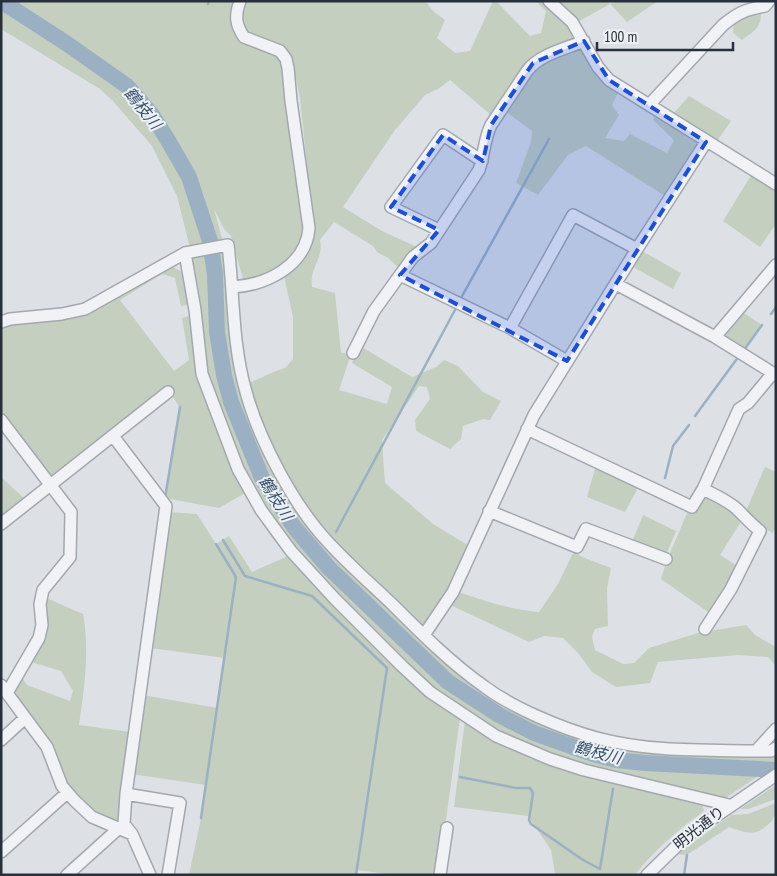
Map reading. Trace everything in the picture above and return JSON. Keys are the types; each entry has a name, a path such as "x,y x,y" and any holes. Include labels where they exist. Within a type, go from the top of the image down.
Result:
{"street":[{"path":"233,287 263,282 284,270 301,251 308,238 309,228 286,59 280,51 244,37 236,23 236,14 240,1"},
{"path":"549,1 572,22 598,67 609,80 776,184"},
{"path":"649,105 723,25 744,10 765,6 769,1"},
{"path":"354,353 374,311 413,257 430,243 479,170 487,134 491,125 533,63 584,42"},
{"path":"439,230 391,207 443,135 482,161"},
{"path":"424,635 454,592 534,415 706,142"},
{"path":"510,328 573,215 637,249"},
{"path":"1,322 10,319 62,314 85,309 188,253 228,245 233,287 235,339 246,392 259,431 302,509 327,542 424,635 486,688 533,715 596,738 655,749 771,751 776,748"},
{"path":"188,253 202,374 238,469 261,510 291,551 335,598 430,692 496,736 541,756 584,770 729,806"},
{"path":"715,337 776,265"},
{"path":"400,275 510,328 567,361"},
{"path":"527,429 692,507 703,489 739,409 748,403 775,374 715,337 616,284"},
{"path":"1,524 168,392"},
{"path":"1,420 70,512 70,557 43,590 40,604 42,625 39,638 4,689 47,747 62,786 67,793 92,817 132,834"},
{"path":"112,436 166,506 126,794 124,824 132,834 149,874"},
{"path":"703,489 722,498 760,531 731,588 705,628"},
{"path":"489,511 577,547 586,529 666,559"},
{"path":"1,740 25,718"},
{"path":"756,751 776,728"},
{"name":"明光通り","path":"647,875 687,836 776,775"},
{"path":"1,852 67,793"},
{"path":"126,794 180,803 168,875"},
{"path":"67,875 118,828"},
{"path":"440,875 447,828"}],"highlighted area":[{"path":"584,41 609,80 706,142 567,361 400,275 439,230 391,207 443,135 483,161 491,125 533,63"}],"green space":[{"path":"8,1 239,1 241,39 247,45 268,49 283,60 306,228 304,241 282,269 255,279 243,279 231,236 224,229 214,209 223,242 213,244 201,199 186,165 166,131 143,100 117,75"},
{"path":"246,1 425,1 434,12 445,20 437,38 455,53 470,51 493,1 496,1 530,36 541,33 546,11 536,1 546,1 559,13 579,41 550,53 493,117 450,80 438,89 425,95 395,130 343,207 382,231 419,248 401,270 388,258 377,252 373,246 334,222 320,240 320,253 313,274 312,287 335,293 341,353 346,353 350,357 339,390 387,404 392,387 352,363 355,353 360,346 412,377 436,367 444,360 458,366 483,392 501,401 490,420 483,419 463,426 461,439 450,449 416,431 415,420 430,399 427,387 419,386 382,440 385,483 433,524 471,547 458,592 508,607 539,612 558,584 574,551 582,557 611,568 607,589 608,626 595,629 592,637 595,650 623,664 634,663 649,648 698,633 746,625 755,635 776,647 776,666 768,657 738,655 658,662 650,683 616,687 592,672 579,654 563,638 544,636 529,642 444,602 423,628 418,628 310,517 261,428 249,383 285,368 293,359 293,317 284,276 298,264 312,215 300,98 292,60 258,42 243,28 241,18"},
{"path":"555,1 608,1 610,4 576,23"},
{"path":"616,1 658,1 627,22 610,4"},
{"path":"1,4 128,90 134,96 159,128 177,160 198,209 209,244 190,248 177,196 152,146 100,89 1,29"},
{"path":"761,10 759,25 751,34 742,40 733,33 734,19"},
{"path":"583,45 619,91 612,105 619,115 605,138 624,141 630,134 667,153 674,140 653,120 656,113 699,141 665,196 586,146 568,155 538,195 516,183 531,142 532,131 505,111 529,71 547,60"},
{"path":"689,96 731,121 715,144 672,115"},
{"path":"752,174 776,189 776,224 760,247 723,221"},
{"path":"225,251 256,428 318,533 478,684 595,739 776,751 776,764 771,767 625,759 597,753 534,730 501,713 454,683 329,564 302,532 264,476 250,447 232,396 224,365 219,333 218,274 214,253"},
{"path":"642,251 681,273 673,289 633,267"},
{"path":"210,253 214,332 220,374 246,451 258,475 291,528 328,571 442,680 471,702 511,725 560,746 597,758 623,764 763,773 724,799 567,762 496,731 443,696 336,595 281,534 247,479 205,373 195,269 191,257"},
{"path":"169,265 186,274 188,305 181,306 175,278 162,274 120,300 174,371 189,360 182,318 190,316 201,387 221,440 245,493 219,508 165,498 180,408 169,391 51,481 1,417 1,327 23,320 67,318"},
{"path":"741,311 762,325 744,350 719,335"},
{"path":"596,465 639,486 625,512 587,497"},
{"path":"765,467 776,472 776,528 772,533 749,517 746,511"},
{"path":"1,477 26,500 1,520"},
{"path":"702,495 725,503 742,520 720,555 739,567 711,614 661,579 688,511 693,513"},
{"path":"168,512 197,514 216,544 229,536 252,572 288,556 350,619 460,718 437,875 395,875 357,870 356,875 189,875 206,785 131,774 143,695 217,708 225,658 150,648"},
{"path":"643,515 676,531 666,555 632,542"},
{"path":"44,597 83,614 86,656 79,725 130,732 122,821 118,825 93,815 74,796 10,692 21,676 27,685 70,701 73,691 61,671 28,661"},
{"path":"465,721 512,748 698,800 704,811 667,840 635,875 557,875 551,850 528,816 454,807"},
{"path":"776,785 776,799 748,809 740,809"},
{"path":"776,803 776,815 761,830 752,833 729,827 687,855 677,854 731,815 748,814"}],"waterway":[{"name":"鶴枝川","path":"1,1 66,43 127,86 152,115 169,142 189,177 210,241 215,274 217,332 224,375 231,402 262,478 294,527 329,568 448,682 499,715 534,733 616,760 776,770"},
{"path":"461,298 549,139"},
{"path":"771,314 776,307"},
{"path":"336,532 456,308"},
{"path":"744,350 762,325"},
{"path":"695,416 739,356"},
{"path":"165,498 180,407"},
{"path":"665,478 673,446 689,425"},
{"path":"223,540 245,576 312,596 387,668 356,875"},
{"path":"201,818 236,577 216,544"},
{"path":"460,777 516,788 530,788 533,793 529,820 531,824 583,860 600,869 613,789"},
{"path":"684,875 687,855"}]}
